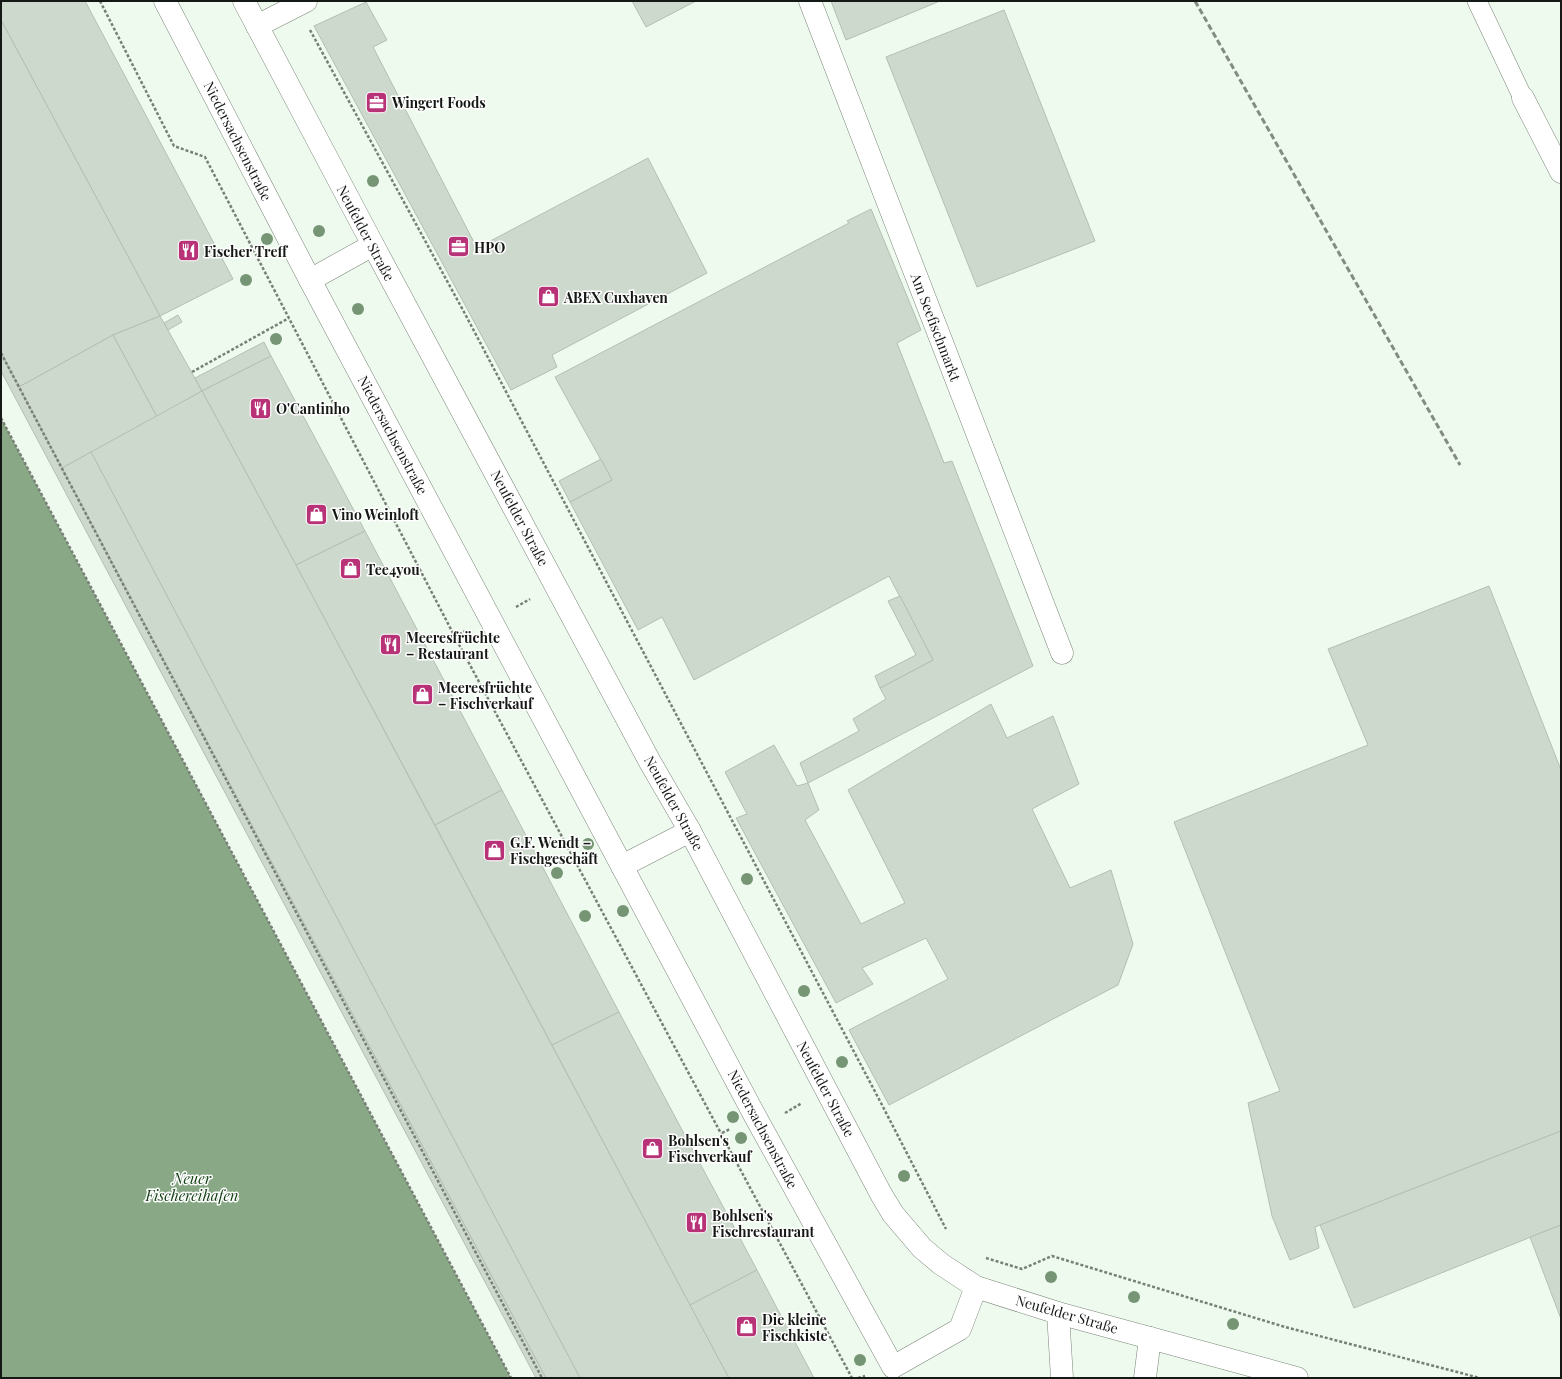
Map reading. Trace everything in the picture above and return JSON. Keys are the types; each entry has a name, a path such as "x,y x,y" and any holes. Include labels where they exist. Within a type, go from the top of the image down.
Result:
{"street":[{"name":"Niedersachsenstraße","path":"165,1 310,280 761,1127 893,1367 960,1329 976,1287"},
{"name":"Neufelder Straße","path":"244,1 650,762 690,831 881,1194 893,1214 922,1248 941,1264 976,1287 1058,1313 1297,1378"},
{"name":"Am Seefischmarkt","path":"810,1 1062,653"},
{"path":"257,26 302,3"},
{"path":"1523,98 1561,172"},
{"path":"310,280 373,245"},
{"path":"622,866 690,831"},
{"path":"1058,1313 1062,1378"},
{"path":"1145,1378 1150,1338"}],"lane":[{"path":"1477,1 1523,98"}],"path":[{"path":"100,1 174,146 204,157 455,637 852,1378"},
{"path":"302,3 878,1096 949,1234"},
{"path":"192,372 289,318"},
{"path":"1,353 542,1378"},
{"path":"1,418 511,1378"},
{"path":"492,621 555,584"},
{"path":"761,1127 826,1089"},
{"path":"985,1258 1022,1269 1052,1256 1285,1327 1480,1378"}],"water":[{"name":"Neuer Fischereihafen","path":"1,418 511,1378 1,1378"}],"building":[{"path":"1,1 85,1 233,279 160,316 1,20"},
{"path":"632,1 696,1 646,27"},
{"path":"831,1 940,1 846,40"},
{"path":"366,2 387,40 373,47 477,248 648,158 707,273 552,355 557,367 511,390 314,26"},
{"path":"1004,10 1095,241 977,287 886,57"},
{"path":"1,20 160,316 113,335 19,387 1,353"},
{"path":"871,209 921,330 897,343 944,463 952,461 1033,666 808,783 800,763 859,731 853,719 886,699 880,688 933,660 889,576 694,680 662,617 638,630 570,502 612,480 555,377 849,223 847,221"},
{"path":"178,315 182,322 168,330 164,323"},
{"path":"160,316 202,391 157,417 113,335"},
{"path":"113,335 157,417 62,468 19,387"},
{"path":"264,342 271,356 202,391 195,378"},
{"path":"1,353 546,1378 536,1378 1,371"},
{"path":"271,356 365,531 296,565 202,391"},
{"path":"202,391 729,1378 580,1378 91,452"},
{"path":"91,452 580,1378 546,1378 62,468"},
{"path":"601,459 612,480 570,502 559,481"},
{"path":"365,531 502,790 435,825 296,565"},
{"path":"1489,586 1561,770 1561,1131 1315,1227 1319,1248 1290,1260 1272,1216 1248,1103 1280,1091 1174,822 1368,745 1328,649"},
{"path":"900,596 933,660 880,688 875,676 916,655 888,601"},
{"path":"991,704 1007,738 1053,716 1079,784 1032,809 1070,888 1111,870 1133,944 1118,985 889,1105 849,1030 948,979 926,938 862,968 873,984 836,1003 736,818 747,814 725,772 774,745 797,786 808,783 819,810 805,820 861,924 905,903 848,790"},
{"path":"502,790 619,1012 552,1045 435,825"},
{"path":"619,1012 757,1270 690,1305 552,1045"},
{"path":"1561,1131 1561,1225 1354,1308 1320,1225"},
{"path":"1561,1225 1561,1319 1530,1237"},
{"path":"757,1270 814,1378 729,1378 690,1305"}],"railway":[{"path":"1195,1 1460,465"}],"place":[{"name":"Wingert Foods","path":"376,102"},
{"name":"HPO","path":"458,247"},
{"name":"Fischer Treff","path":"189,251"},
{"name":"ABEX Cuxhaven","path":"548,297"},
{"name":"O'Cantinho","path":"260,408"},
{"name":"Vino Weinloft","path":"316,514"},
{"name":"Tee4you","path":"350,569"},
{"name":"Meeresfrüchte – Restaurant","path":"391,645"},
{"name":"Meeresfrüchte – Fischverkauf","path":"423,695"},
{"name":"G.F. Wendt – Fischgeschäft","path":"495,850"},
{"name":"Bohlsen's Fischverkauf","path":"652,1148"},
{"name":"Bohlsen's Fischrestaurant","path":"697,1223"},
{"name":"Die kleine Fischkiste","path":"746,1327"}]}
